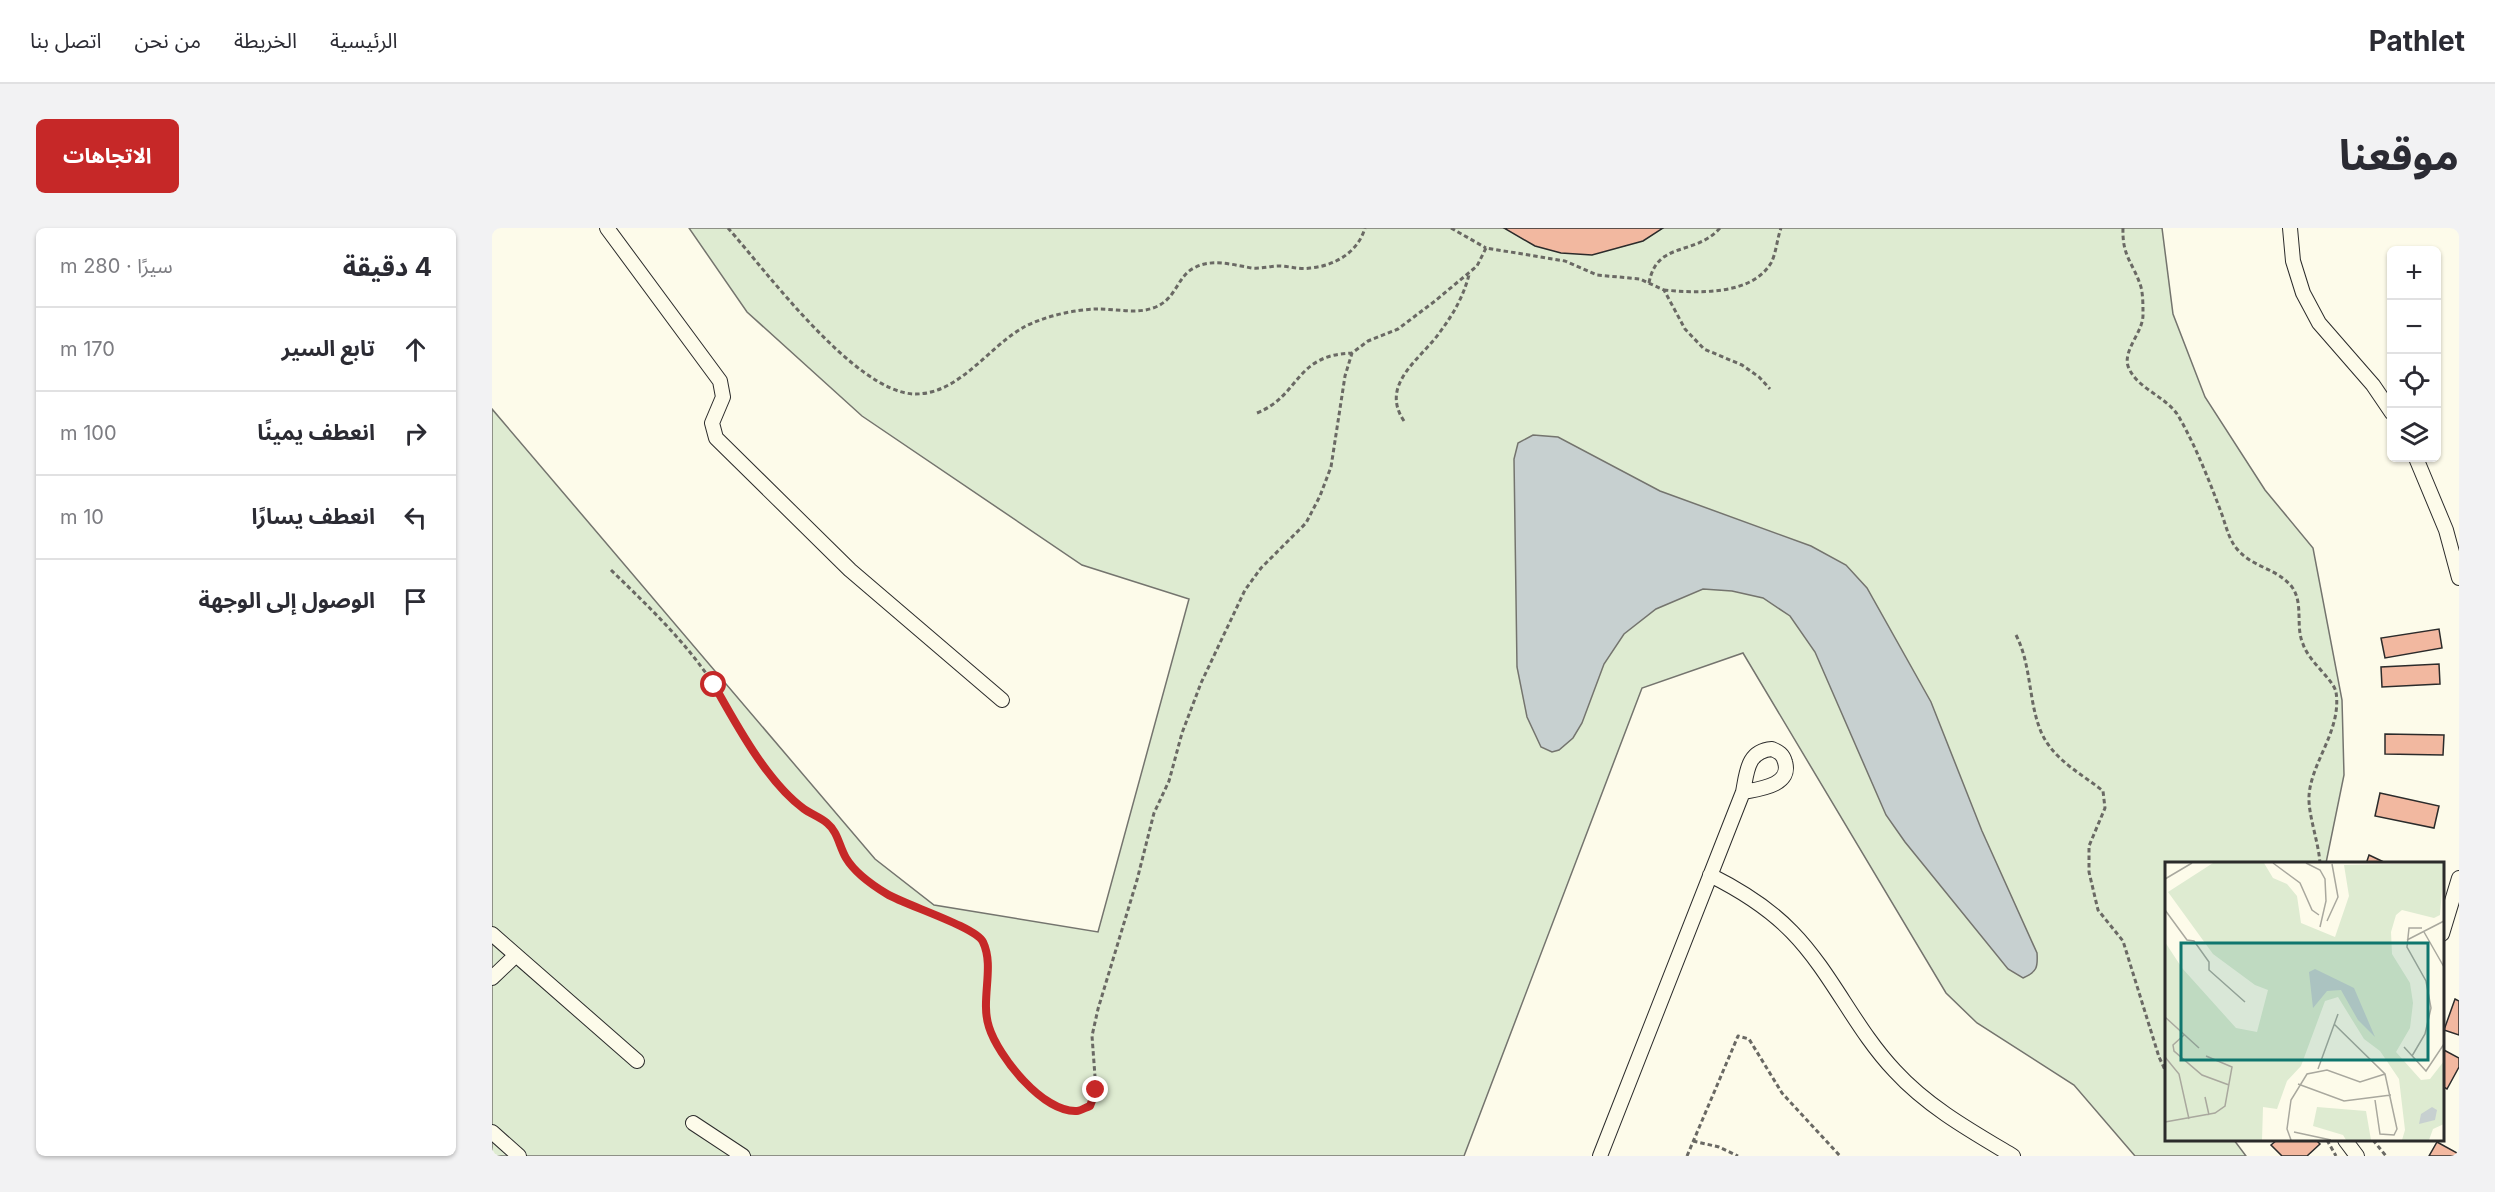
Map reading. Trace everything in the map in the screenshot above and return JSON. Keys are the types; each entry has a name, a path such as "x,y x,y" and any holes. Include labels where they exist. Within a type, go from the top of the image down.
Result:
{"street":[{"path":"607,228 720,381 723,398 712,423 716,438 850,570 1002,700"},
{"path":"2290,228 2293,261 2303,293 2319,323 2373,385 2388,408"},
{"path":"2417,462 2446,530 2459,578"},
{"path":"1600,1156 1743,792"},
{"path":"1710,875 1738,889 1792,932 1894,1071 1929,1102 2013,1156"},
{"path":"2444,927 2459,878"},
{"path":"492,934 637,1061"},
{"path":"492,978 515,956"},
{"path":"693,1123 743,1156"},
{"path":"492,1132 519,1156"},
{"path":"2346,1141 2357,1156"}],"path":[{"path":"728,228 788,301 861,370 883,386 913,394 939,390 970,370 1025,327 1055,316 1095,309 1150,309 1162,304 1174,294 1193,268 1210,263 1231,263 1254,268 1279,266 1310,269 1333,262 1352,251 1362,237 1365,228"},
{"path":"1451,228 1486,248 1565,261 1597,274 1640,279 1664,290 1713,290 1757,280 1772,262 1781,228"},
{"path":"1649,283 1653,269 1662,257 1676,250 1699,245 1720,228"},
{"path":"2123,228 2122,248 2141,289 2143,318 2127,355 2128,366 2136,379 2177,413 2222,513 2229,538 2238,551 2254,564 2277,572 2293,588 2299,605 2302,643 2314,665 2327,677 2336,690 2332,729 2314,774 2309,797 2320,862"},
{"path":"1257,413 1282,398 1294,380 1315,361 1330,354 1352,353 1368,341 1398,329 1478,266 1486,248"},
{"path":"1404,421 1396,410 1395,394 1418,355 1438,335 1463,297 1469,274"},
{"path":"1664,290 1685,329 1704,349 1742,365 1759,377 1770,389"},
{"path":"611,570 680,641 714,685 752,749 803,808 827,823 837,836 846,859 863,878 897,899 969,929 983,940 988,962 984,995 989,1028 1009,1062 1032,1090 1057,1105 1077,1111 1090,1106 1096,1090 1092,1036 1098,1009 1137,880 1154,813 1169,781 1182,734 1201,683 1245,590 1261,568 1306,523 1320,496 1331,468 1345,376 1352,353"},
{"path":"2016,635 2023,649 2043,735 2067,766 2103,791 2105,808 2089,846 2089,872 2098,910 2123,941 2165,1070"},
{"path":"1687,1156 1738,1036 1749,1039 1782,1093 1840,1156"},
{"path":"1693,1141 1719,1147 1738,1156"},
{"path":"2374,1141 2386,1156"}],"green space":[{"path":"689,228 2162,228 2173,314 2205,397 2265,490 2313,548 2342,700 2344,775 2326,862 2165,862 2165,1141 2235,1141 2246,1156 2135,1156 2074,1085 1977,1023 1946,993 1743,653 1642,688 1464,1156 492,1156 492,409 875,859 934,905 1098,932 1189,599 1082,565 862,416 747,312"}],"shaded area":[{"path":"1533,435 1558,437 1660,491 1811,546 1846,565 1867,588 1931,702 1982,831 2037,953 2037,965 2031,974 2023,978 2008,969 1905,842 1886,815 1815,652 1790,616 1763,598 1732,591 1703,589 1656,609 1624,634 1604,664 1582,723 1573,738 1559,750 1552,752 1541,747 1527,717 1517,667 1514,459 1518,443"}],"building":[{"path":"1504,228 1663,228 1643,241 1592,255 1561,253 1535,246"},
{"path":"2439,629 2442,648 2385,658 2381,638"},
{"path":"2439,664 2440,684 2382,687 2381,667"},
{"path":"2385,734 2444,735 2443,755 2385,754"},
{"path":"2380,793 2439,806 2434,828 2375,816"},
{"path":"2369,855 2384,862 2367,862"},
{"path":"2455,999 2459,1001 2459,1035 2444,1030"},
{"path":"2444,1050 2459,1058 2459,1067 2447,1089 2444,1087"},
{"path":"2276,1141 2317,1141 2320,1144 2307,1156 2282,1156 2271,1145"},
{"path":"2437,1142 2459,1154 2459,1156 2429,1156"}],"route":[{"path":"714,685 752,749 803,808 827,823 837,836 846,859 863,878 915,907 969,929 983,940 988,962 984,995 989,1028 1009,1062 1032,1090 1057,1105 1077,1111 1090,1106 1096,1090"}]}
